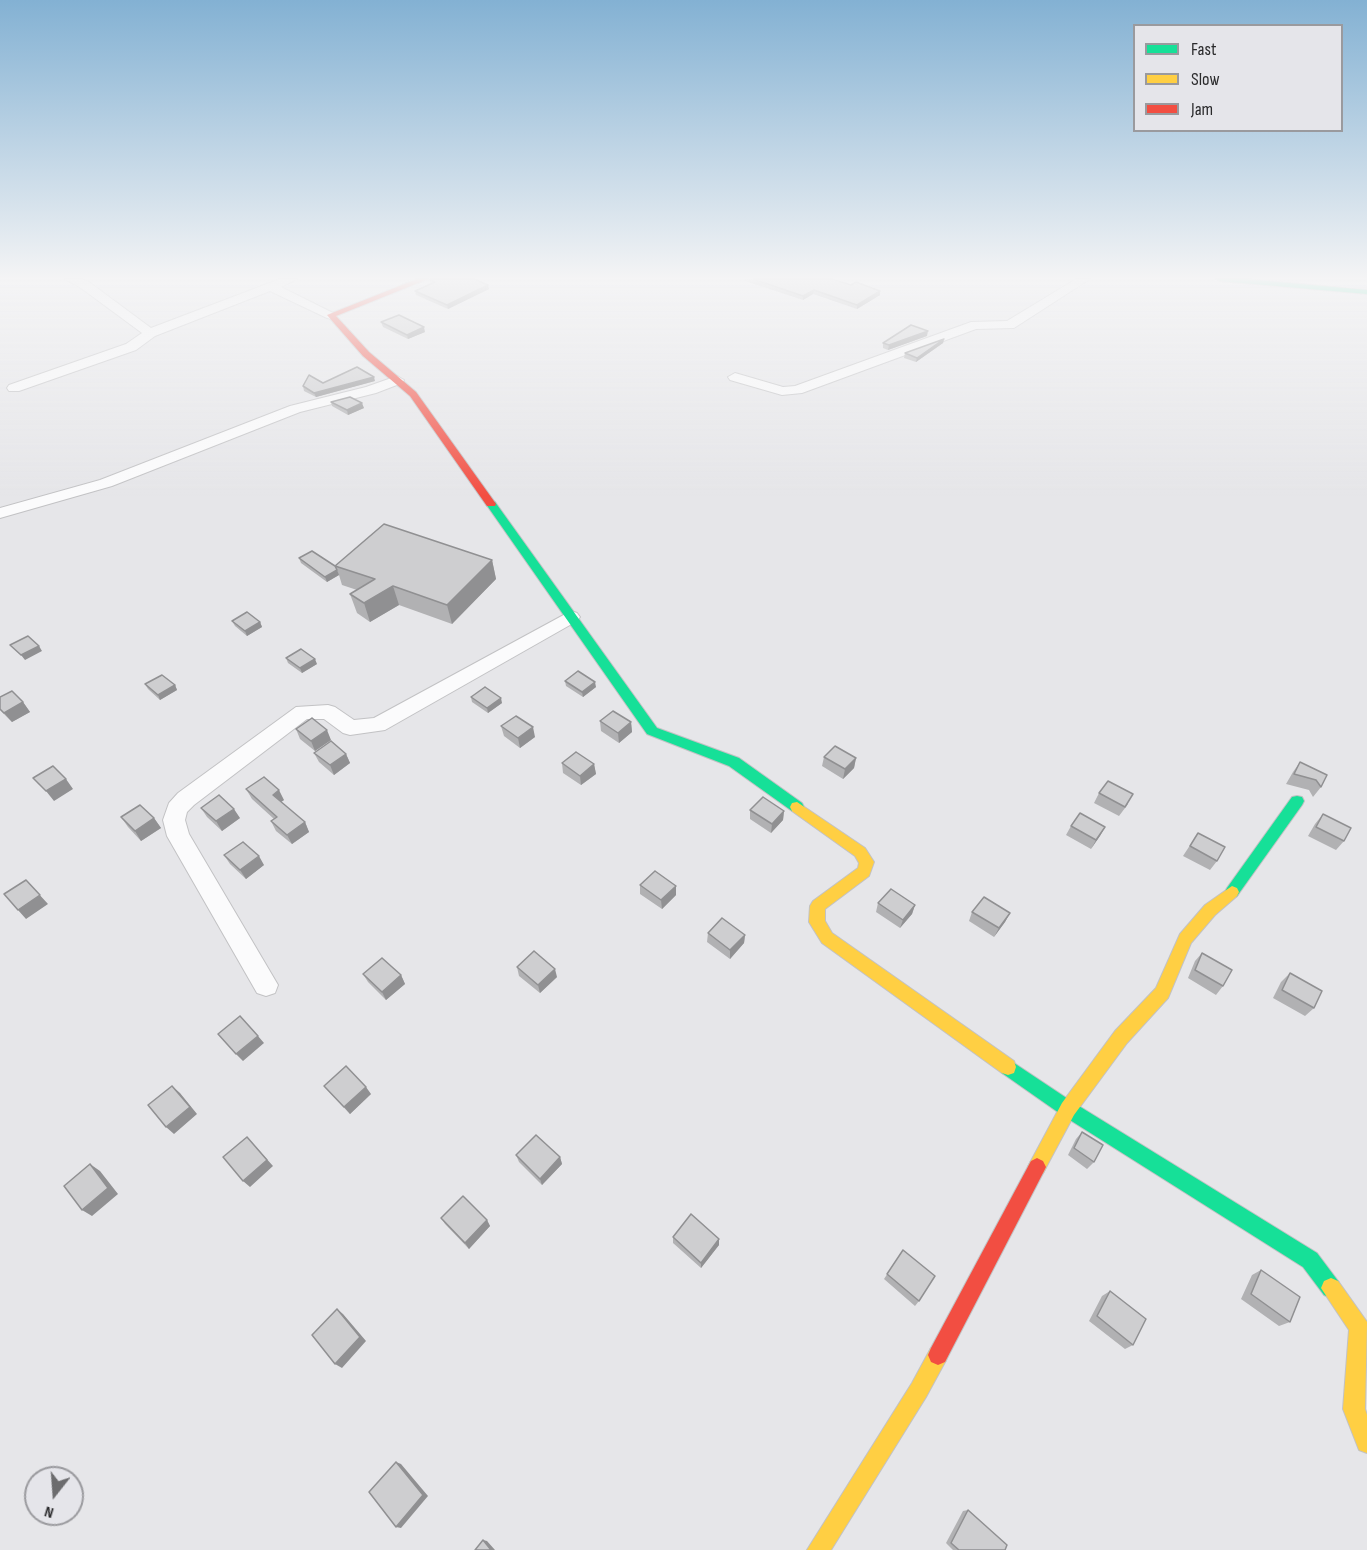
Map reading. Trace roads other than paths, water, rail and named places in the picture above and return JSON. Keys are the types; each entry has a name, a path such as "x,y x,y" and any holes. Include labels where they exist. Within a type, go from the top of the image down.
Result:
{"street":[{"path":"14,388 120,351"},
{"path":"364,351 413,394 652,731 734,762 860,852 867,862 864,872 818,906 817,922 827,938 1068,1109 1310,1260 1359,1327 1354,1409 1367,1442"},
{"path":"735,378 782,391 797,390 903,351"},
{"path":"0,513 105,483 295,409 371,390 397,380"},
{"path":"266,985 178,836 174,820 177,809 186,799 303,712 328,712 350,728 378,725 571,617"},
{"path":"818,1550 919,1390 1068,1109 1121,1037 1162,993 1185,939 1210,910 1230,894 1297,801"}]}
